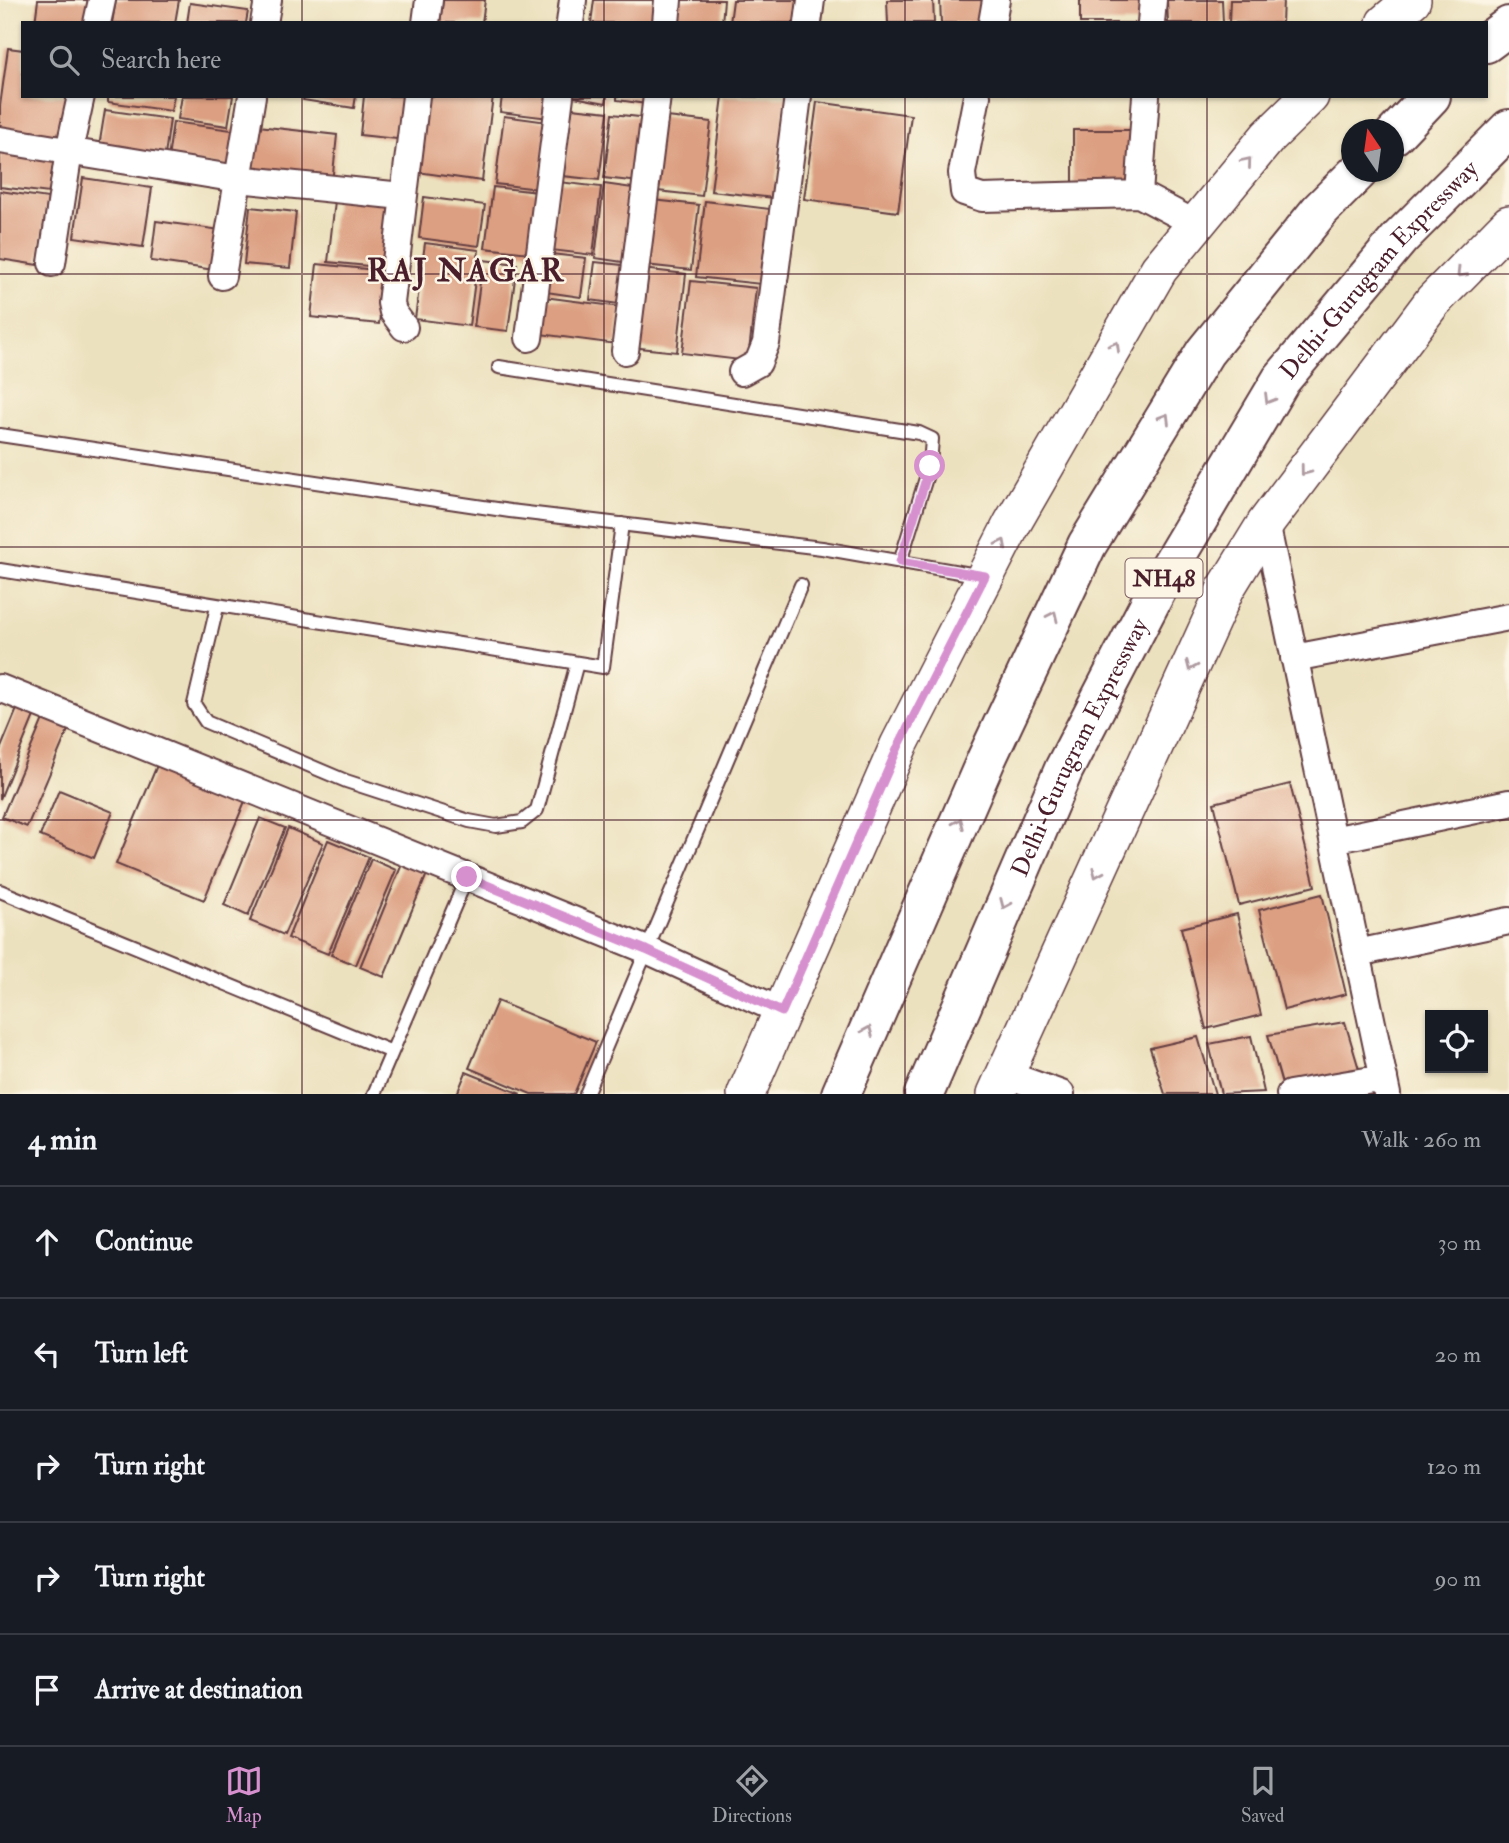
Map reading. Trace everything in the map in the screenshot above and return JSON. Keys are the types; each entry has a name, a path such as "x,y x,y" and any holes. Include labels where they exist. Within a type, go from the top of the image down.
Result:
{"highway":[{"path":"1488,42 1509,26"},
{"path":"1404,124 1429,98"},
{"name":"Delhi-Gurugram Expressway","path":"924,1094 1064,769 1162,580 1281,380 1399,238 1509,129"},
{"path":"841,1094 986,760 1087,545 1205,352 1320,210 1348,182"}],"main road":[{"path":"1387,21 1412,0"},
{"path":"746,1094 899,745 985,576 1158,270 1268,137 1308,98"},
{"path":"1001,1084 1226,589 1266,523 1433,302 1509,224"}],"street":[{"path":"97,21 102,0"},
{"path":"264,21 268,0"},
{"path":"426,21 429,0"},
{"path":"570,21 573,0"},
{"path":"666,21 668,0"},
{"path":"808,21 811,0"},
{"path":"992,21 996,0"},
{"path":"1151,21 1153,0"},
{"path":"52,263 69,151 81,98"},
{"path":"222,276 252,98"},
{"path":"404,327 393,312 391,303 416,98"},
{"path":"529,338 560,98"},
{"path":"625,351 657,98"},
{"path":"742,372 758,363 766,343 799,98"},
{"path":"977,98 962,173 964,192 982,198 1139,194 1196,224"},
{"path":"1139,194 1146,98"},
{"path":"0,140 238,179 402,196"},
{"path":"1266,523 1386,1086 1290,1094"},
{"path":"1294,658 1509,617"},
{"path":"0,688 646,950 782,1012"},
{"path":"1333,840 1509,803"},
{"path":"1357,953 1509,921"},
{"path":"1001,1084 1061,1094"}],"lane":[{"path":"499,367 919,433 932,439 930,466 900,562"},
{"path":"0,435 510,511 822,548 985,576"},
{"path":"0,570 216,607 603,667 622,524"},
{"path":"586,1094 801,585"},
{"path":"216,607 194,704 206,722 346,781 469,821 496,826 522,822 537,810 577,663"},
{"path":"374,1094 467,877"},
{"path":"0,891 392,1052"}],"building":[{"path":"38,0 88,0 85,21 35,21"},
{"path":"116,0 179,0 175,21 112,21"},
{"path":"443,0 485,0 482,21 440,21"},
{"path":"594,0 663,0 660,21 591,21"},
{"path":"678,0 724,0 722,21 675,21"},
{"path":"733,0 801,0 798,21 730,21"},
{"path":"887,0 933,0 934,21 888,21"},
{"path":"940,0 985,0 987,21 941,21"},
{"path":"1080,0 1141,0 1141,21 1080,21"},
{"path":"1167,0 1222,0 1223,21 1168,21"},
{"path":"1230,0 1283,0 1282,21 1229,21"},
{"path":"190,3 248,11 246,21 187,21"},
{"path":"8,48 21,50 21,98 73,98 66,144 0,134 0,106"},
{"path":"108,98 174,98 171,111 108,102"},
{"path":"182,98 233,98 228,126 178,119"},
{"path":"304,98 356,98 354,108"},
{"path":"364,98 411,98 406,140 360,135"},
{"path":"427,98 493,98 482,181 417,172"},
{"path":"502,98 552,98 549,118 500,112"},
{"path":"580,98 607,98 606,103"},
{"path":"617,98 655,98 654,105"},
{"path":"723,98 786,98 774,198 711,191"},
{"path":"817,102 911,115 898,212 804,199"},
{"path":"572,108 608,112 599,180 563,176"},
{"path":"105,110 170,119 164,163 98,153"},
{"path":"612,114 648,118 640,182 604,178"},
{"path":"504,116 548,122 539,189 495,184"},
{"path":"658,116 711,122 702,196 649,190"},
{"path":"173,122 239,131 234,168 168,159"},
{"path":"258,126 337,135 332,183 253,175"},
{"path":"1073,130 1133,130 1132,183 1073,183"},
{"path":"0,143 55,151 49,193 0,187"},
{"path":"83,178 152,188 143,247 74,237"},
{"path":"559,182 601,187 593,255 551,250"},
{"path":"604,184 640,189 630,263 595,258"},
{"path":"493,187 538,192 530,253 485,248"},
{"path":"0,191 48,198 38,265 0,259"},
{"path":"336,192 395,198 388,268 328,262"},
{"path":"424,197 485,205 479,246 419,238"},
{"path":"652,200 699,205 691,270 645,265"},
{"path":"705,201 770,209 761,284 696,277"},
{"path":"250,207 296,212 290,268 244,264"},
{"path":"156,221 221,230 215,270 151,261"},
{"path":"425,243 479,250 469,326 415,319"},
{"path":"551,254 586,258 581,297 546,292"},
{"path":"483,260 517,264 508,331 474,327"},
{"path":"595,262 631,266 626,305 590,300"},
{"path":"317,264 385,271 379,324 311,317"},
{"path":"641,269 686,274 677,352 631,347"},
{"path":"691,281 756,288 748,361 682,353"},
{"path":"544,297 621,307 616,344 540,334"},
{"path":"17,709 34,716 0,799 0,750"},
{"path":"46,712 71,723 27,827 2,817"},
{"path":"160,758 248,794 204,900 116,864"},
{"path":"1290,784 1315,886 1239,905 1214,803"},
{"path":"59,790 113,812 94,858 40,836"},
{"path":"260,818 285,828 248,916 224,905"},
{"path":"288,828 323,843 284,935 250,921"},
{"path":"328,840 369,857 328,954 288,938"},
{"path":"371,859 396,870 356,965 331,955"},
{"path":"402,864 427,874 384,977 360,967"},
{"path":"1322,894 1346,994 1284,1010 1259,910"},
{"path":"1237,914 1261,1015 1206,1029 1181,928"},
{"path":"497,1001 596,1042 574,1094 531,1094 469,1068"},
{"path":"1345,1022 1361,1076 1282,1084 1268,1035"},
{"path":"1251,1036 1264,1092 1221,1094 1209,1044"},
{"path":"1198,1037 1215,1094 1165,1094 1150,1048"},
{"path":"466,1072 521,1094 457,1094"}],"district":[{"name":"RAJ NAGAR","path":"466,270"}],"route":[{"path":"467,877 646,950 782,1012 899,745 985,576 900,562 930,466"}]}
